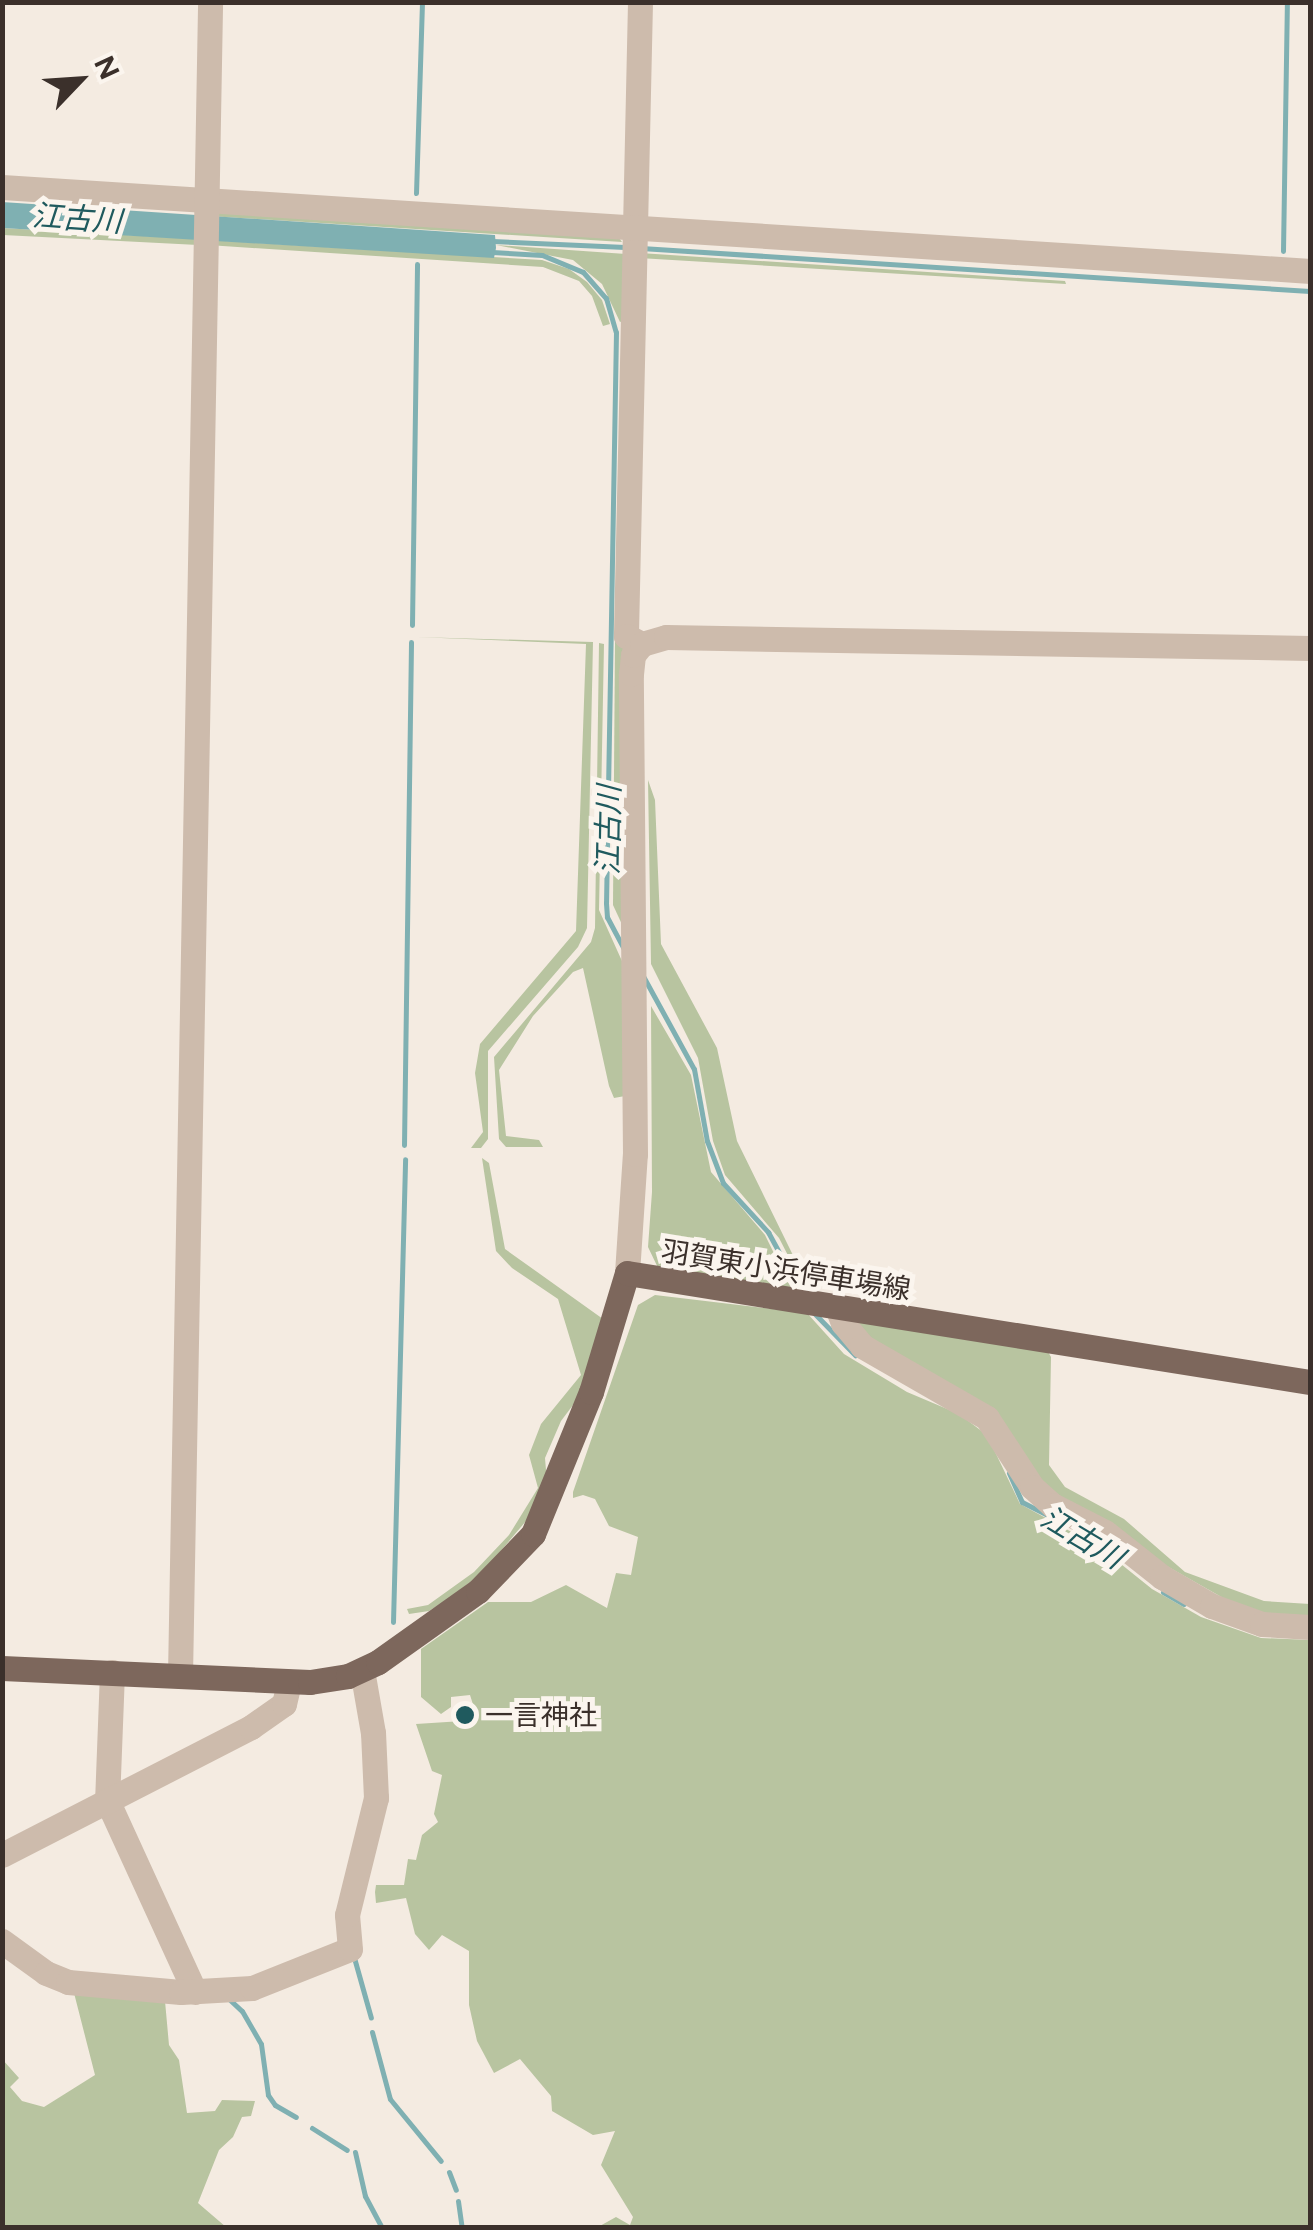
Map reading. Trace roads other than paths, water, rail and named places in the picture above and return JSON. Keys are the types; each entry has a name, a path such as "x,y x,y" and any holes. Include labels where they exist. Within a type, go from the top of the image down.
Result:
{"main road":[{"name":"羽賀東小浜停車場線","path":"2,1668 289,1682 331,1680 362,1670 478,1591 533,1534 591,1392 627,1273 1310,1382"}],"street":[{"path":"180,1676 210,2"},
{"path":"640,2 626,636 642,644"},
{"path":"2,187 634,240 1310,272"},
{"path":"627,1273 634,1201 631,674 633,655 642,644 666,637 1310,648"},
{"path":"816,1306 843,1324 862,1346 986,1418 1040,1497 1105,1532 1162,1577 1212,1606 1262,1624 1310,1627"},
{"path":"2,1941 36,1967 68,1982 195,1992 252,1988 350,1950 347,1916 376,1798 362,1670"},
{"path":"112,1672 107,1800 195,1992"},
{"path":"2,1855 261,1721 284,1704 289,1682"}],"water":[{"path":"2,202 495,235 496,248 494,258 3,228"}],"waterway":[{"path":"416,193 422,2"},
{"path":"1283,251 1287,2"},
{"path":"492,241 625,247"},
{"path":"641,248 1310,291"},
{"name":"江古川","path":"492,252 542,255 583,272 606,298 616,332 606,903 607,917 625,951"},
{"path":"412,625 417,264"},
{"path":"404,1145 411,642"},
{"name":"江古川","path":"643,976 694,1069 707,1141 723,1183 768,1232 800,1291"},
{"path":"393,1622 405,1159"},
{"name":"江古川","path":"814,1313 855,1355"},
{"name":"江古川","path":"1009,1473 1022,1502 1046,1514"},
{"name":"江古川","path":"1163,1592 1184,1604"},
{"path":"353,1954 371,2018"},
{"path":"230,2000 242,2011 261,2044 268,2095 275,2105 296,2117"},
{"path":"372,2032 390,2099 441,2161"},
{"path":"312,2128 347,2150"},
{"path":"355,2152 365,2196 382,2228"},
{"path":"449,2172 456,2190"},
{"path":"458,2201 462,2228"}],"place":[{"name":"一言神社","path":"465,1715"}]}
